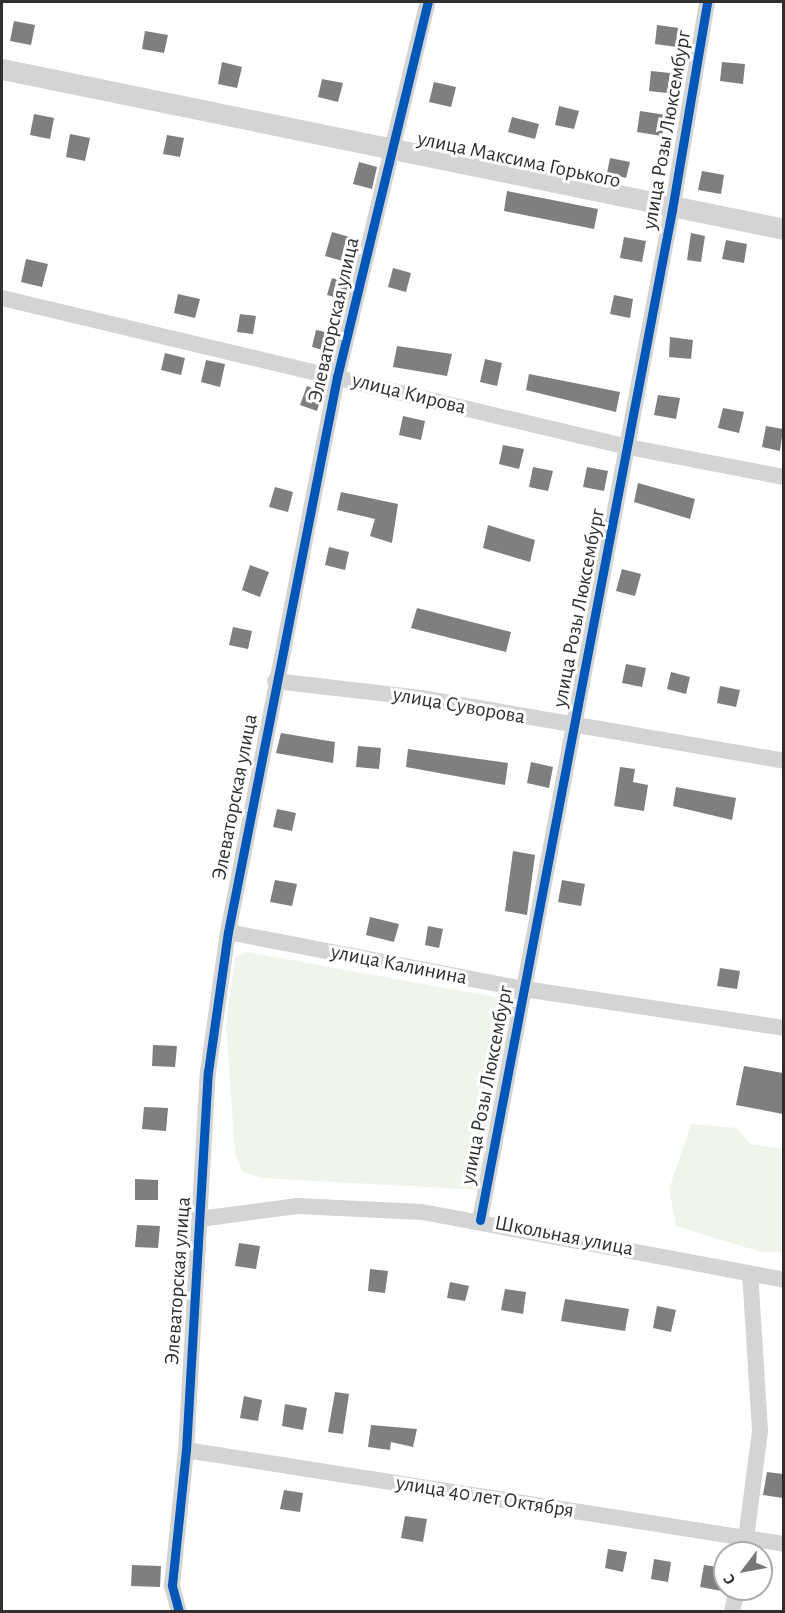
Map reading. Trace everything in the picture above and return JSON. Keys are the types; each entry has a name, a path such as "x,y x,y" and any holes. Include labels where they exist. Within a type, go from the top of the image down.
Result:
{"street":[{"name":"Элеваторская улица","path":"178,1611 172,1585 186,1450 208,1072 228,932 275,681 337,377 428,2"},
{"name":"улица Розы Люксембург","path":"480,1220 628,447 672,210 707,2"},
{"name":"улица Максима Горького","path":"2,69 672,210 783,229"},
{"name":"улица Кирова","path":"2,298 628,447 783,477"},
{"name":"улица Суворова","path":"275,681 421,698 574,727 783,761"},
{"name":"улица Калинина","path":"228,932 524,989 783,1028"},
{"name":"Школьная улица","path":"200,1219 297,1206 480,1220 783,1280"},
{"path":"746,1541 760,1431 750,1273"},
{"name":"улица 40 лет Октября","path":"186,1450 721,1541"}],"shaded area":[{"path":"247,952 517,1001 480,1190 262,1178 243,1172 235,1153 226,1027 235,958"},
{"path":"691,1124 737,1128 750,1144 783,1149 783,1252 761,1252 676,1226 669,1189"}],"building":[{"path":"14,21 35,25 31,45 10,41"},
{"path":"657,25 679,28 677,47 655,44"},
{"path":"145,31 168,35 164,53 142,49"},
{"path":"222,62 242,67 237,88 218,84"},
{"path":"722,62 745,64 743,84 720,81"},
{"path":"651,71 670,73 667,93 649,91"},
{"path":"322,79 343,83 338,102 318,97"},
{"path":"434,82 456,87 451,107 429,102"},
{"path":"559,106 579,111 574,129 555,125"},
{"path":"640,111 666,115 662,136 637,132"},
{"path":"34,114 54,118 50,139 30,135"},
{"path":"512,117 539,124 535,139 508,132"},
{"path":"70,134 90,138 85,161 66,157"},
{"path":"167,135 184,138 180,157 163,154"},
{"path":"610,158 630,162 626,178 607,173"},
{"path":"359,162 377,167 372,189 353,184"},
{"path":"702,171 724,175 721,194 698,190"},
{"path":"507,191 598,209 594,229 504,211"},
{"path":"332,232 353,238 346,262 325,256"},
{"path":"691,233 705,236 701,262 687,260"},
{"path":"624,237 646,241 642,262 620,258"},
{"path":"726,240 747,244 744,263 722,259"},
{"path":"26,259 48,264 42,287 21,282"},
{"path":"393,268 411,273 406,292 388,287"},
{"path":"332,278 349,283 345,300 327,295"},
{"path":"178,294 200,299 195,318 174,313"},
{"path":"614,295 633,299 630,318 610,314"},
{"path":"240,314 256,316 253,334 237,332"},
{"path":"316,330 335,334 330,352 312,347"},
{"path":"670,337 693,340 691,359 669,357"},
{"path":"397,346 452,354 447,376 393,367"},
{"path":"165,353 185,358 181,375 161,370"},
{"path":"485,359 502,363 497,386 480,382"},
{"path":"206,360 225,364 220,387 201,382"},
{"path":"529,374 620,392 616,412 526,390"},
{"path":"307,386 323,392 317,411 300,405"},
{"path":"658,395 680,398 676,419 654,415"},
{"path":"723,408 744,412 739,433 718,428"},
{"path":"403,416 425,421 421,440 399,435"},
{"path":"766,426 783,429 780,451 762,447"},
{"path":"503,445 524,449 519,469 499,464"},
{"path":"533,467 553,471 548,491 529,487"},
{"path":"587,467 608,471 604,491 583,487"},
{"path":"638,483 695,499 690,519 634,502"},
{"path":"275,487 293,492 288,512 269,507"},
{"path":"341,492 398,504 392,543 370,536 375,519 337,510"},
{"path":"488,525 535,540 530,562 483,548"},
{"path":"329,547 349,552 345,570 325,565"},
{"path":"250,565 269,572 260,597 242,590"},
{"path":"622,569 641,574 635,596 616,591"},
{"path":"417,608 511,632 506,652 411,628"},
{"path":"233,627 252,631 248,649 229,645"},
{"path":"626,664 646,668 642,687 622,683"},
{"path":"671,672 690,677 686,694 667,689"},
{"path":"720,686 740,690 736,707 717,703"},
{"path":"281,733 335,742 333,763 276,753"},
{"path":"358,746 381,748 379,769 356,767"},
{"path":"408,749 508,763 505,785 406,767"},
{"path":"531,762 553,767 549,788 527,783"},
{"path":"620,767 635,769 633,782 648,785 644,811 614,806"},
{"path":"676,787 736,798 732,820 673,806"},
{"path":"277,809 296,813 292,831 273,827"},
{"path":"513,851 535,855 527,915 505,911"},
{"path":"275,880 297,884 292,906 270,902"},
{"path":"562,880 585,884 581,906 558,902"},
{"path":"370,917 399,924 394,942 366,935"},
{"path":"428,926 443,929 439,948 425,945"},
{"path":"720,968 740,971 737,989 717,986"},
{"path":"153,1045 177,1046 175,1067 152,1066"},
{"path":"744,1066 783,1073 783,1114 736,1105"},
{"path":"144,1107 168,1108 166,1131 142,1129"},
{"path":"135,1179 158,1180 158,1200 135,1200"},
{"path":"137,1225 160,1226 158,1248 135,1247"},
{"path":"239,1243 260,1246 256,1269 235,1266"},
{"path":"370,1269 388,1271 385,1293 368,1291"},
{"path":"450,1282 469,1286 465,1301 447,1298"},
{"path":"505,1289 526,1292 523,1314 501,1310"},
{"path":"565,1299 629,1309 625,1331 561,1321"},
{"path":"657,1306 676,1310 671,1332 653,1328"},
{"path":"335,1392 349,1394 343,1434 328,1432"},
{"path":"244,1396 262,1400 258,1421 240,1418"},
{"path":"285,1404 307,1408 303,1430 282,1426"},
{"path":"371,1425 417,1429 413,1447 391,1442 390,1450 368,1447"},
{"path":"767,1472 783,1474 783,1498 763,1495"},
{"path":"284,1490 303,1493 300,1512 280,1509"},
{"path":"405,1516 427,1519 423,1542 401,1538"},
{"path":"608,1549 627,1552 623,1572 605,1568"},
{"path":"654,1559 671,1562 668,1582 651,1579"},
{"path":"132,1565 161,1566 160,1587 131,1586"},
{"path":"704,1565 713,1566 713,1589 700,1587"}],"cycle path":[{"path":"179,1612 172,1585 186,1450 208,1072 228,932 337,377 428,2"},
{"path":"480,1220 672,210 707,2"}]}
